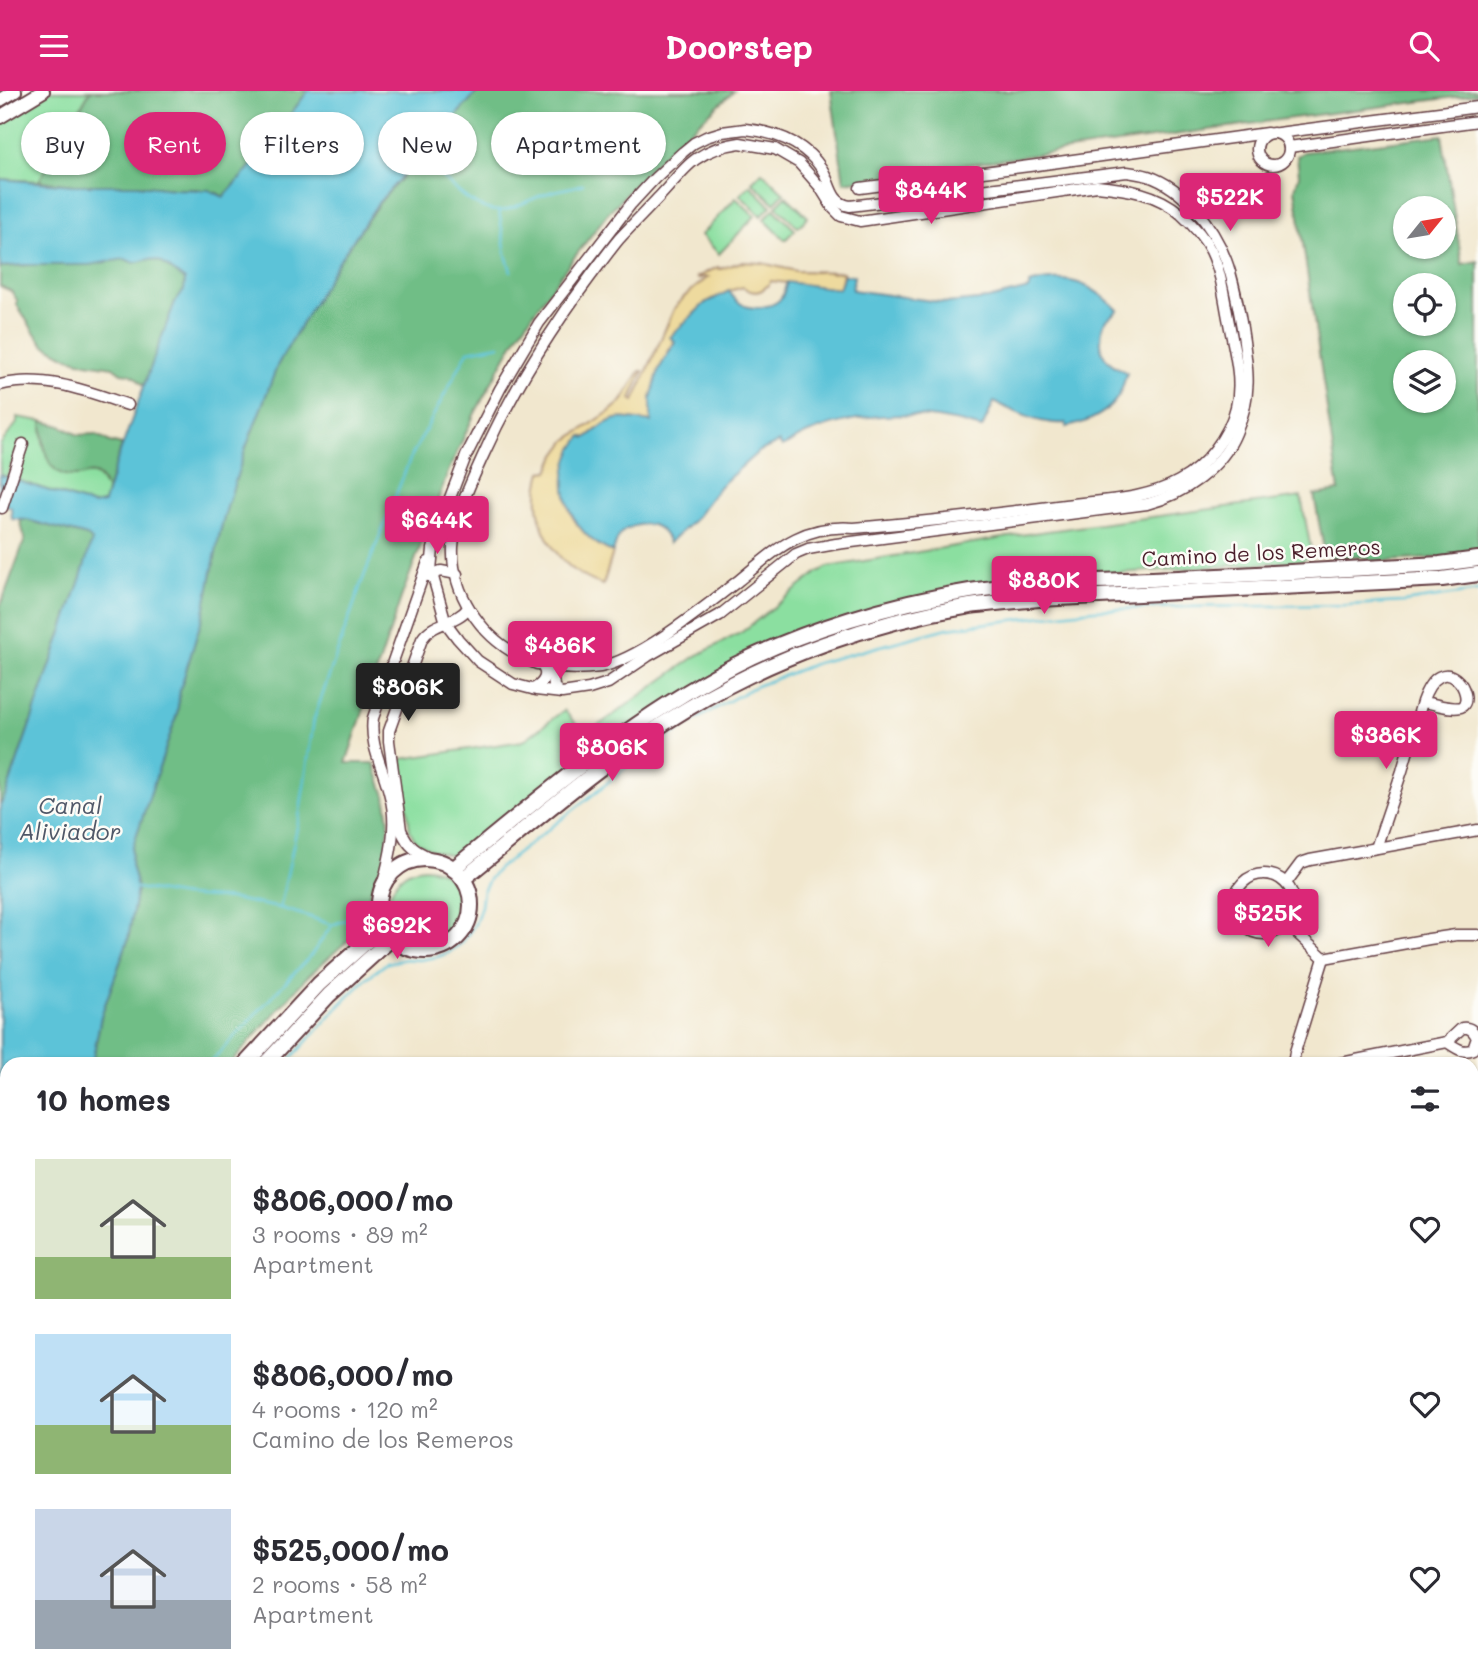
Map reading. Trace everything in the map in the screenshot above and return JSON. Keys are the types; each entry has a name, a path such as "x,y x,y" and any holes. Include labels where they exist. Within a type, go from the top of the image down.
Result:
{"main road":[{"name":"Camino de los Remeros","path":"458,874 613,741 663,707 738,664 834,625 970,591 1038,584 1429,565 1478,559"},
{"name":"Camino de los Remeros","path":"458,874 554,806 627,749 712,694 804,651 838,639 944,611 1039,599 1430,580 1478,574"},
{"path":"421,858 433,859 445,863 458,874 469,891 471,904 465,928 457,938 435,950 422,951 399,943 388,932 379,912 379,899 388,876 397,867 421,858"},
{"path":"251,1057 319,984 388,932"},
{"path":"271,1057 388,932"}],"street":[{"path":"0,100 15,91"},
{"path":"0,117 43,91"},
{"path":"860,188 1478,107"},
{"path":"1289,147 1478,121"},
{"path":"382,887 391,856 394,819 391,796 374,747 371,731 373,718 466,456 500,389 555,300 631,204 694,143 722,132 745,129 787,138 805,149 821,168 834,197 841,205 850,206 1102,174 1127,172 1147,176 1167,185 1189,203 1211,231 1226,260 1240,317 1248,370 1246,401 1236,434 1222,457 1209,471 1160,501 808,549 781,565 720,615 648,656 608,683 589,689 559,692 513,684 478,660 458,639 446,623 432,573 433,549"},
{"path":"1272,133 1286,139 1289,147 1282,163 1277,165 1266,164 1258,157 1256,146 1262,136 1272,133"},
{"path":"740,143 775,149 799,163 841,216 860,221 1097,186 1139,192 1154,197 1179,213 1198,231 1210,249 1219,271 1238,372 1236,408 1227,430 1213,454 1179,481 1146,494 942,521 819,529 791,540 710,603 639,651 601,667 567,669 535,663 507,649 468,608 460,590 453,548 460,509 500,417 564,312 618,241 695,159 725,145 740,143"},
{"path":"1139,192 1147,176"},
{"path":"1170,207 1180,195"},
{"path":"0,385 39,381 79,388 128,405"},
{"path":"2,508 23,444"},
{"path":"422,580 440,571 457,574"},
{"path":"433,859 416,852 406,842 401,829 389,731 425,633 459,618 468,608"},
{"path":"533,689 540,685 546,673 540,664"},
{"path":"559,692 554,687 552,677 560,668"},
{"path":"1376,848 1402,771 1422,702 1425,693 1444,675 1458,676 1469,687 1468,701 1459,707 1422,702"},
{"path":"1286,883 1301,863 1310,860 1478,830"},
{"path":"1270,874 1286,883 1294,899 1292,916 1287,924 1272,933 1263,934 1246,928 1239,922 1235,914 1235,895 1244,880 1270,874"},
{"path":"1287,924 1324,958"},
{"path":"1324,958 1456,935 1478,935"},
{"path":"1294,1057 1324,958"},
{"path":"1371,1057 1447,1042"}],"green space":[{"path":"50,91 90,91 78,112 21,112 21,175 42,175 39,181 0,179 0,122"},
{"path":"90,91 308,91 292,112 240,112 240,175 243,175 224,197 197,189 74,185 39,181 42,175 110,175 110,112 78,112"},
{"path":"478,91 734,91 666,152 666,112 491,112 491,175 644,175 609,212 518,335 474,415 449,470 401,598 346,763 374,763 386,799 389,822 386,858 372,887 367,904 368,916 363,927 306,978 236,1057 93,1057 101,1016 128,940 137,888 131,864 132,849 177,714 180,690 204,612 227,507 245,450 278,364 335,267 379,203 404,175 477,175 477,112 459,112"},
{"path":"831,91 1478,91 1478,94 844,182"},
{"path":"1442,135 1451,196 1393,196 1393,259 1456,259 1456,225 1462,264 1478,261 1478,552 1450,557 1374,562 1362,557 1333,558 1324,550 1314,495 1339,491 1295,189 1299,175 1297,156 1304,152"},
{"path":"762,172 784,193 774,203 752,182"},
{"path":"750,185 771,206 761,216 740,195"},
{"path":"786,196 808,217 798,227 776,206"},
{"path":"736,198 755,216 719,254 701,235"},
{"path":"774,209 795,230 785,240 764,219"},
{"path":"153,259 185,279 184,290 175,302 144,386 130,374 121,373 113,367 69,358 44,345 17,305 11,291 0,286 0,267"},
{"path":"17,417 42,421 43,445 76,476 92,474 99,477 107,491 104,503 93,505 17,480 29,444 20,441 7,477 0,475 0,445 17,423"},
{"path":"42,421 61,426 78,435 95,434 122,445 107,491 97,475 66,475 52,466 43,440"},
{"path":"1301,497 1311,550 1308,557 1302,561 975,584 763,646 460,853 452,856 431,850 416,842 410,831 401,759 523,741 564,710 585,735 696,656 742,632 828,567 1033,533"},
{"path":"20,520 87,536 93,540 0,806 0,607 25,539"},
{"path":"425,868 445,874 455,884 461,904 455,924 445,934 425,940 405,934 395,924 389,904 395,884 405,874"}],"sand":[{"path":"741,262 762,263 796,271 843,272 840,289 771,281 758,291 743,287 705,303 671,336 675,341 668,352 651,397 651,422 616,419 586,438 582,436 572,457 566,494 569,509 584,532 613,552 603,585 586,578 559,555 542,525 538,490 542,472 549,471 567,440 622,401 640,371 643,371 631,399 634,401 674,309 708,277 697,277 718,267 720,269"}],"water":[{"name":"Canal Aliviador","path":"308,91 478,91 459,112 378,112 378,175 403,175 378,203 335,267 278,364 245,450 220,532 204,612 180,690 177,714 132,849 131,864 137,888 128,940 101,1016 93,1057 0,1057 0,806 92,540 87,536 27,520 12,519 11,507 0,503 0,475 93,505 104,503 158,347 175,302 184,290 185,280 161,262 150,259 134,263 125,259 89,265 0,267 0,179 74,185 137,185 209,190 224,197 243,175 364,175 364,112 292,112"},
{"path":"844,275 854,276 852,290 947,303 988,299 1029,289 1029,284 1043,281 1067,280 1088,287 1118,310 1104,324 1101,346 1104,356 1127,373 1120,392 1103,412 1089,420 1066,427 1066,423 1038,420 994,402 982,428 939,418 896,415 832,425 804,435 782,447 779,442 758,452 720,486 693,521 669,543 660,529 650,525 638,525 622,532 613,552 587,535 570,510 566,495 567,464 573,449 582,436 586,438 610,421 622,419 651,422 651,398 659,369 675,342 670,337 705,303 729,291 745,306 755,308 773,304 780,299 787,282 839,289"}],"waterway":[{"path":"443,178 475,204 499,211 583,184"},
{"path":"499,211 511,271"},
{"path":"280,908 299,818 314,719 361,584 410,459 468,351 500,345"},
{"path":"292,1057 368,977 387,963 437,957 462,943 475,924 483,891 499,868 641,755 754,687 817,663 948,628 1093,610 1348,605 1404,602 1478,591"},
{"path":"137,888 185,896 233,899 280,908 332,925"},
{"path":"216,1057 312,954 332,925 354,917"}]}
